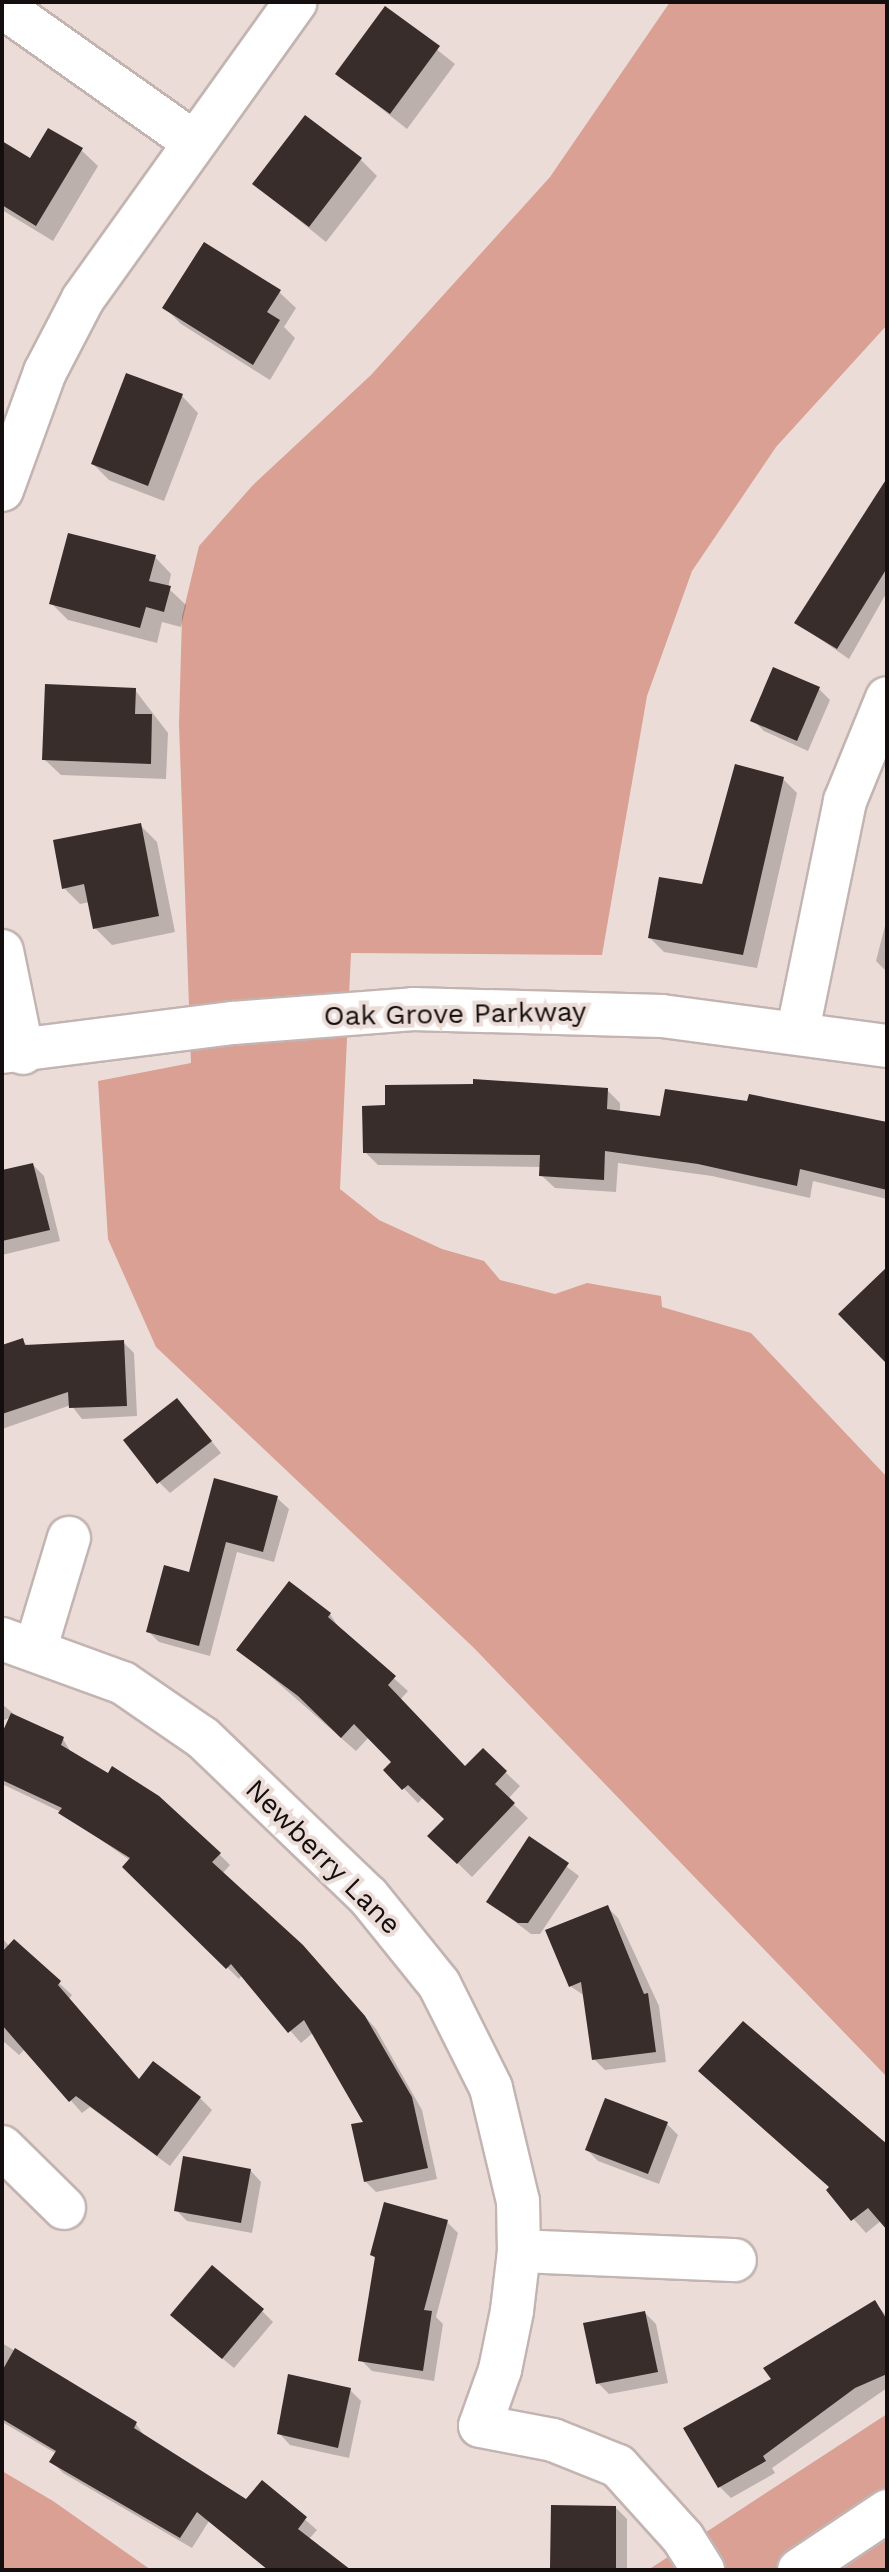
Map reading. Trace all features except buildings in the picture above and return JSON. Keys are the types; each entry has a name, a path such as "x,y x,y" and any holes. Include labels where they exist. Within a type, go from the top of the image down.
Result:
{"street":[{"path":"5,470 45,372 83,299 192,141 296,2"},
{"path":"10,12 192,141"},
{"path":"798,1030 835,841 864,747 887,698"},
{"path":"2,951 9,1057"},
{"name":"Oak Grove Parkway","path":"9,1057 205,1026 413,1009 647,1015 798,1030 887,1046"},
{"path":"19,1643 69,1538"},
{"name":"Newberry Lane","path":"19,1643 123,1683 203,1738 368,1896 439,1984 491,2088 518,2201 519,2251 500,2370 480,2426 553,2440 618,2466 665,2515 703,2570"},
{"path":"2,2147 64,2208"},
{"path":"519,2251 735,2260"},
{"path":"799,2570 887,2511"}],"shaded area":[{"path":"670,2 887,2 887,325 776,447 692,571 647,696 602,955 351,953 340,1189 379,1220 442,1249 484,1261 500,1280 555,1294 587,1283 661,1296 662,1307 751,1333 887,1477 887,2077 474,1648 156,1347 108,1239 98,1081 191,1063 179,724 182,617 199,546 253,485 371,375 550,177"},
{"path":"887,2414 887,2570 648,2570"},
{"path":"2,2471 53,2501 151,2570 2,2570"}]}
